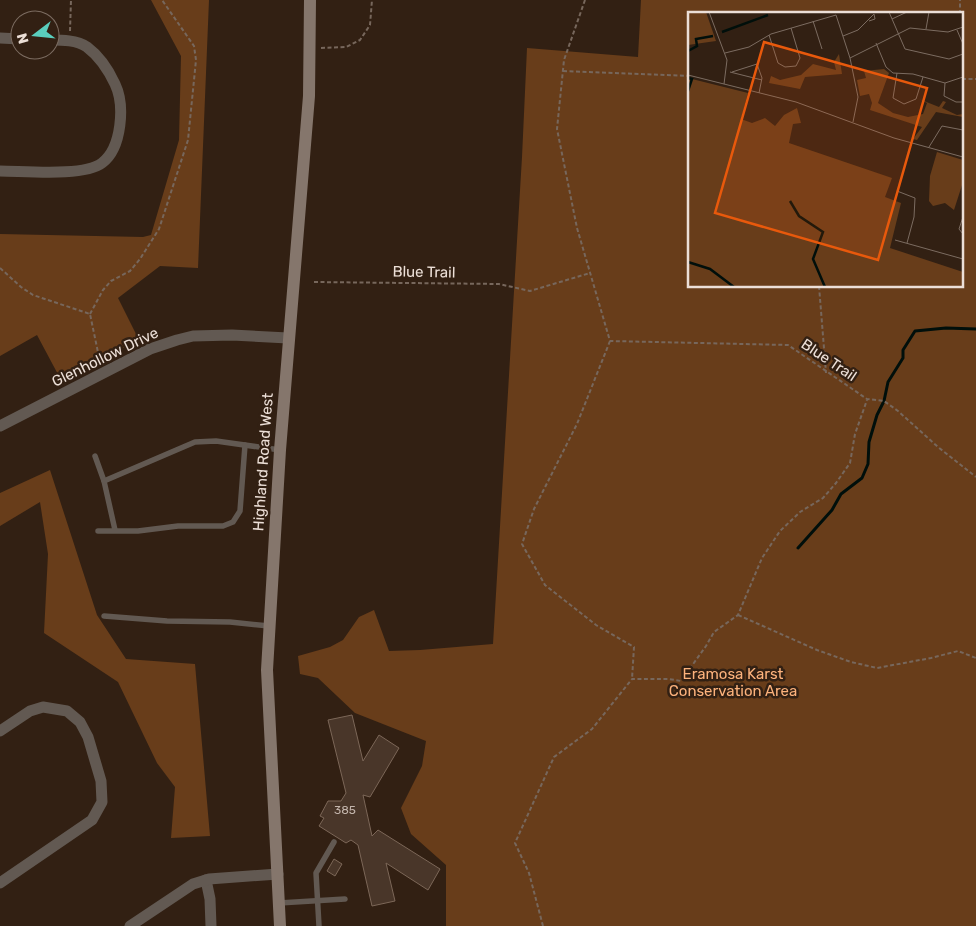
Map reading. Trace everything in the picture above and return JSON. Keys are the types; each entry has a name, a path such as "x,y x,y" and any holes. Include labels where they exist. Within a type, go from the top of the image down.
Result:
{"street":[{"name":"Highland Road West","path":"280,926 267,670 288,338 309,96 310,0"},
{"path":"0,171 83,171 102,163 113,149 118,135 120,120 119,96 115,84 104,64 86,47 69,40 60,40"},
{"name":"Glenhollow Drive","path":"0,426 150,349 177,340 194,336 232,335 288,338"},
{"path":"0,731 30,711 44,707 67,711 80,722 88,736 101,781 102,802 92,820 0,883"},
{"path":"130,926 193,884 206,880 278,874"},
{"path":"206,880 210,899 211,926"}],"lane":[{"path":"104,481 195,442 207,441 280,450"},
{"path":"98,532 115,530 138,531 178,526 222,526 233,522 240,511 245,445"},
{"path":"95,456 104,481 115,530"},
{"path":"104,616 167,621 230,622 269,626"},
{"path":"319,926 316,873 334,842"},
{"path":"279,903 345,899"}],"path":[{"path":"69,40 71,0"},
{"path":"102,374 90,314 103,290 111,281 130,271 140,260 159,229 188,140 196,60 194,46 162,0"},
{"path":"311,48 346,47 360,40 370,25 372,0"},
{"path":"544,926 529,873 515,843 554,757 592,729 632,680 634,647 596,625 545,585 522,544 534,509 576,424 610,342 577,228 557,130 564,60 585,0"},
{"path":"563,71 688,76"},
{"path":"0,268 33,295 90,314"},
{"name":"Blue Trail","path":"314,282 499,284 530,291 590,273"},
{"path":"819,288 826,373"},
{"name":"Blue Trail","path":"610,342 788,345 826,373 867,399 884,401 976,477"},
{"path":"632,680 669,679 681,681 714,632 738,615 762,558 780,531 800,512 823,498 850,464 855,434 867,399"},
{"path":"738,615 818,650 852,662 877,668 931,658 958,650 976,658"}],"green space":[{"path":"151,0 209,0 198,268 160,266 118,298 139,340 61,380 37,335 0,356 0,234 143,237 151,235 179,140 181,56"},
{"name":"Eramosa Karst Conservation Area","path":"641,0 976,0 976,926 446,926 446,865 411,834 401,808 422,766 426,741 355,713 318,678 300,674 298,656 330,647 343,640 359,617 374,610 389,651 493,644 527,48 638,57"},
{"path":"50,470 97,615 126,659 195,664 210,836 171,838 175,787 157,763 118,682 44,633 48,554 40,502 0,526 0,493"}],"building":[{"path":"352,715 363,761 379,735 399,748 370,797 363,795 372,836 378,830 440,869 428,890 386,863 395,901 372,906 358,845 351,840 346,843 319,826 324,818 320,816 328,801 341,801 346,793 328,720"},
{"path":"334,859 342,864 335,876 327,871"}],"waterway":[{"path":"798,548 832,510 841,494 862,478 868,464 869,442 877,415 884,401 888,382 903,358 903,350 915,331 946,328 976,329"}]}
